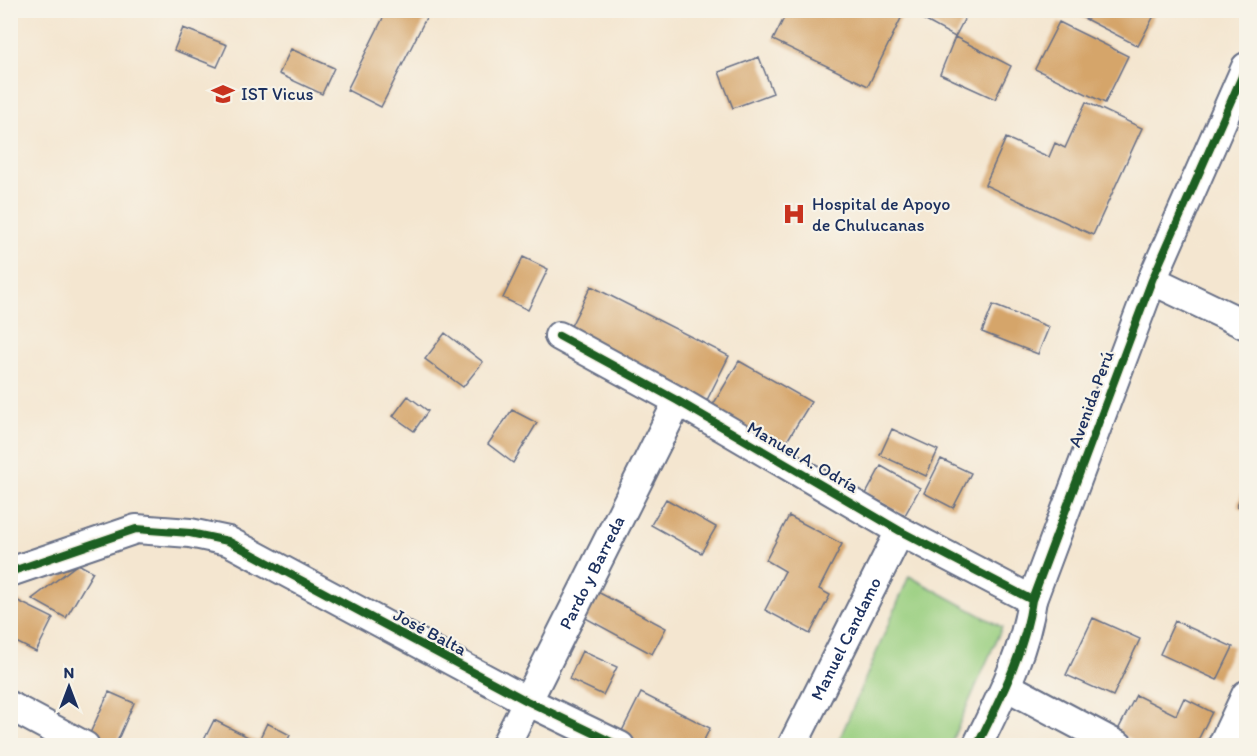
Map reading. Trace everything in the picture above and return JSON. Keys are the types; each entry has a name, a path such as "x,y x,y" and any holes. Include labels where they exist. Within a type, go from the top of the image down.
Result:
{"street":[{"name":"Avenida Perú","path":"977,746 1006,686 1029,622 1032,600 1152,280 1246,67"},
{"path":"1152,280 1246,325"},
{"name":"Manuel A. Odría","path":"560,336 678,401 900,531 1032,600"},
{"name":"Pardo y Barreda","path":"505,746 678,401"},
{"name":"José Balta","path":"10,572 136,529 190,533 228,541 526,701 620,746"},
{"name":"Manuel Candamo","path":"792,746 900,531"},
{"path":"1006,686 1119,746"},
{"path":"1222,746 1246,694"},
{"path":"10,706 86,746"}],"green space":[{"path":"909,576 1002,627 950,745 837,745"}],"building":[{"path":"387,10 430,10 381,107 347,90"},
{"path":"788,10 905,10 868,86 773,40"},
{"path":"906,10 969,10 955,37"},
{"path":"1068,10 1157,10 1138,46"},
{"path":"1059,22 1128,56 1105,103 1035,69"},
{"path":"183,28 227,45 217,67 174,50"},
{"path":"955,37 1011,66 995,99 940,74"},
{"path":"291,49 334,68 322,94 279,74"},
{"path":"759,57 773,93 733,108 719,72"},
{"path":"1086,102 1142,128 1093,235 985,185 1006,138 1049,157 1055,143 1065,148"},
{"path":"523,257 548,269 528,310 503,298"},
{"path":"591,286 729,356 706,402 568,332"},
{"path":"993,305 1049,327 1038,354 982,332"},
{"path":"445,333 483,362 463,387 425,359"},
{"path":"739,361 811,402 782,449 711,408"},
{"path":"408,396 428,411 414,431 393,416"},
{"path":"512,410 537,423 513,463 488,444"},
{"path":"892,429 938,450 926,476 880,455"},
{"path":"941,459 971,473 953,508 924,493"},
{"path":"881,466 920,488 905,515 866,494"},
{"path":"1246,483 1246,511 1237,506"},
{"path":"666,499 716,527 701,553 651,525"},
{"path":"789,516 842,544 819,589 830,595 810,634 765,610 785,571 766,560"},
{"path":"78,564 93,572 66,618 32,599"},
{"path":"594,590 666,628 652,654 580,615"},
{"path":"10,597 53,618 36,652 10,639"},
{"path":"1093,618 1140,639 1113,696 1066,675"},
{"path":"1175,621 1233,647 1217,680 1160,654"},
{"path":"582,651 617,667 603,695 569,679"},
{"path":"109,692 134,703 115,746 94,746 86,742"},
{"path":"641,693 710,728 701,746 622,746 616,743"},
{"path":"1136,695 1176,715 1184,698 1212,712 1195,746 1145,746 1117,732"},
{"path":"214,720 258,742 267,723 290,735 285,746 201,746"}],"cycle path":[{"path":"977,746 1018,657 1032,600 1152,280 1246,67"},
{"path":"559,336 678,401 900,531 1032,600"},
{"path":"10,572 136,529 190,533 228,541 527,701 620,746"}],"place":[{"name":"IST Vicus","path":"223,94"},
{"name":"Hospital de Apoyo de Chulucanas","path":"794,214"}]}
